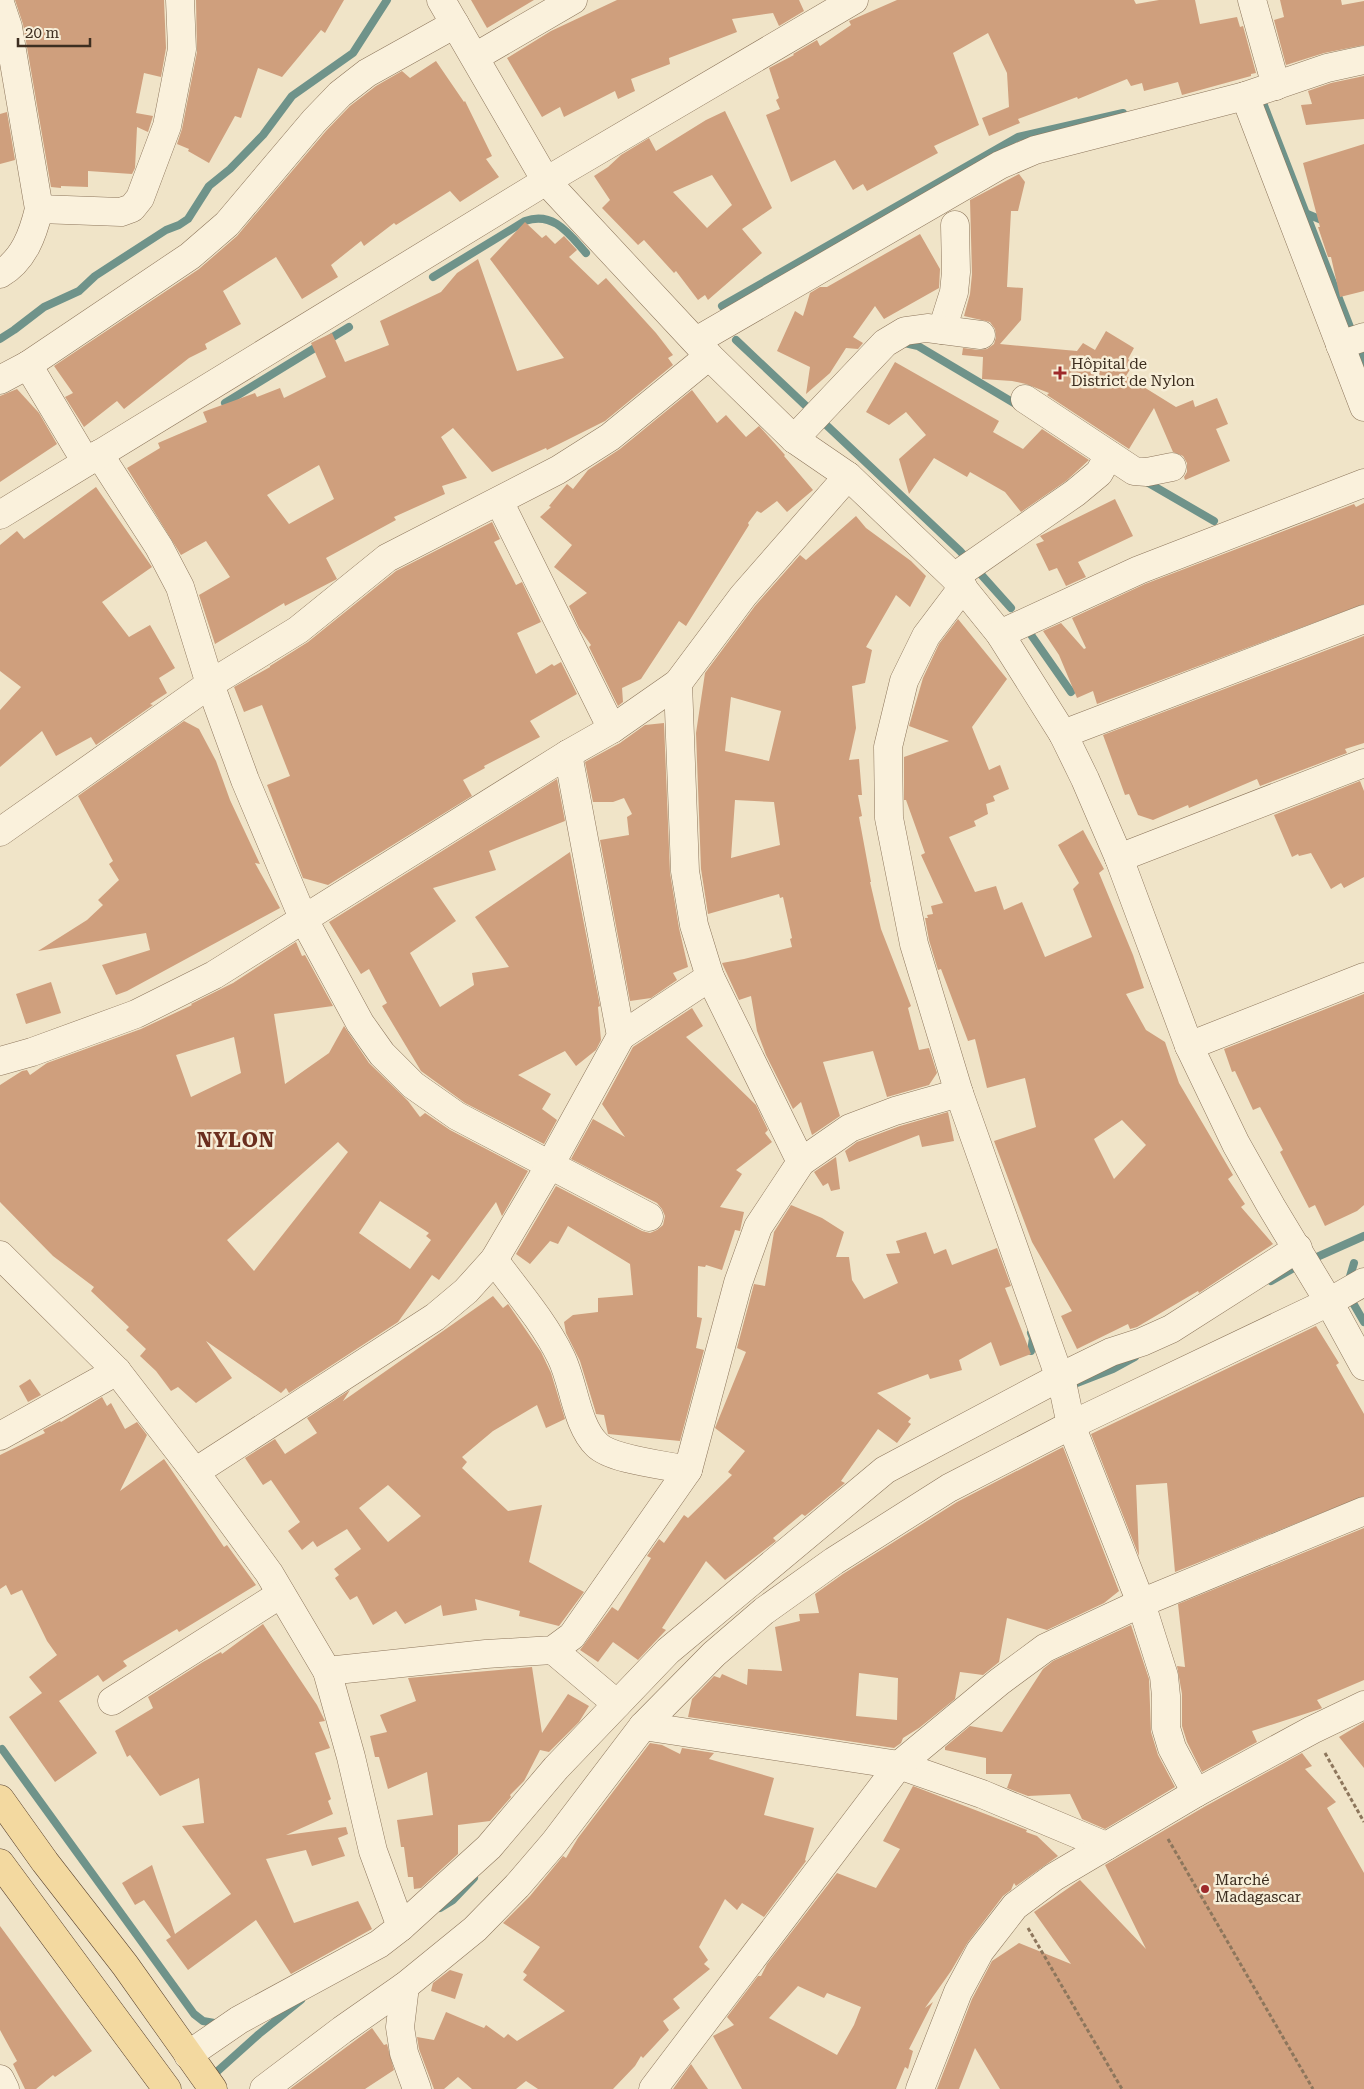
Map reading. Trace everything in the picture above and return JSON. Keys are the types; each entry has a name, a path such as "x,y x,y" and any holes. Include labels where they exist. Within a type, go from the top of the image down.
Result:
{"main road":[{"path":"0,1799 45,1862 125,1964 213,2089"},
{"path":"0,1863 165,2086"}],"street":[{"path":"39,209 121,212 132,208 140,198 167,126 182,49 180,0"},
{"path":"475,58 572,0"},
{"path":"0,516 546,181 854,0"},
{"path":"1252,0 1276,86"},
{"path":"0,3 8,27 39,209 33,235 20,256 0,274"},
{"path":"0,380 28,365 190,256 227,224 314,121 340,94 447,11 546,181 703,348 794,439 848,476 958,582 1000,634 1063,734 1119,858 1189,1046 1236,1144 1329,1302 1364,1366"},
{"path":"0,832 210,684 298,630 387,558 558,470 610,437 703,348 1000,165 1035,150 1245,96 1327,68 1364,60"},
{"path":"1245,96 1352,341 1364,406"},
{"path":"942,330 954,292 956,272 955,225"},
{"path":"794,439 884,344 904,330 927,328 981,335"},
{"path":"28,365 92,458 159,547 180,587 210,684 245,780 303,918 360,1022 382,1054 413,1085 457,1116 649,1218"},
{"path":"1025,399 1134,471 1140,473 1172,468"},
{"path":"1109,455 1099,473 958,582 926,636 904,681 888,746 888,818 912,935 959,1093 1063,1388 1071,1425 1141,1603 1164,1676 1166,1728 1172,1748 1196,1793"},
{"path":"0,1061 136,1014 214,975 568,754 612,729 678,683 743,596 848,476"},
{"path":"1000,634 1139,570 1364,483"},
{"path":"499,500 612,729"},
{"path":"1063,734 1364,618"},
{"path":"678,683 685,870 694,925 710,977 801,1162"},
{"path":"568,754 621,1036"},
{"path":"1119,858 1364,763"},
{"path":"195,1472 435,1317 466,1291 494,1260 550,1165 621,1036 710,977"},
{"path":"1189,1046 1364,977"},
{"path":"327,1672 486,1654 553,1650 572,1636 688,1470 738,1283 758,1228 801,1162 850,1128 896,1111 959,1093"},
{"path":"0,1255 117,1371 195,1472 269,1573 327,1672 351,1757 373,1851 401,1927"},
{"path":"192,2059 239,2020 379,1944 401,1927 490,1847 556,1768 668,1651 885,1470 1063,1388 1112,1352 1142,1342 1171,1329 1304,1259"},
{"path":"494,1260 539,1321 562,1358 587,1434 597,1446 612,1454 688,1470"},
{"path":"264,2089 342,2030 405,1986 475,1929 517,1886 554,1843 642,1726 714,1654 764,1611 834,1561 949,1488 1071,1425 1329,1302 1364,1282"},
{"path":"0,1436 117,1371"},
{"path":"653,2089 898,1765 998,1682 1045,1648 1141,1603 1364,1511"},
{"path":"112,1701 281,1594"},
{"path":"553,1650 617,1704"},
{"path":"920,2089 958,1992 980,1951 1016,1906 1054,1877 1196,1793 1312,1730 1364,1705"},
{"path":"642,1726 898,1765 982,1794 1106,1846"},
{"path":"405,1986 400,2028 404,2053 417,2089"},
{"path":"0,2079 5,2089"}],"path":[{"path":"1312,1730 1364,1822"},
{"path":"1155,1817 1313,2089"},
{"path":"1016,1906 1122,2089"}],"building":[{"path":"15,0 164,0 166,48 161,77 144,73 136,113 153,116 148,132 137,127 135,168 132,174 88,171 88,187 51,187 23,24"},
{"path":"196,0 344,0 325,33 321,30 282,77 258,68 241,118 235,116 209,163 188,151 189,149 177,144 182,129 197,52"},
{"path":"471,0 534,0 487,28"},
{"path":"617,0 799,0 804,11 779,26 773,13 732,19 737,32 669,58 670,64 631,79 635,91 618,99 615,91 564,117 560,107 542,117 507,58 551,31"},
{"path":"897,0 1134,0 1136,4 1159,0 1195,0 1200,24 1237,17 1240,27 1243,26 1256,73 1182,95 1178,82 1144,91 1142,83 1131,86 1127,79 1078,99 1077,97 1018,119 1020,123 989,136 982,118 1009,107 1007,73 988,33 953,53 979,125 934,146 938,153 867,191 863,184 853,190 835,160 791,182 766,115 780,109 776,100 779,98 769,68 817,40 820,46 851,25 849,21"},
{"path":"1280,0 1341,0 1342,5 1364,1 1364,45 1324,53 1286,65 1274,20 1284,17"},
{"path":"436,61 465,101 492,156 486,159 499,177 460,202 450,191 396,225 394,223 364,246 361,241 331,265 338,277 302,299 276,257 223,291 241,324 205,344 207,349 189,358 124,409 117,401 84,427 65,397 73,393 54,366 199,269 237,236 326,131 350,106 376,86 402,71 410,78"},
{"path":"1364,76 1364,119 1306,125 1301,105 1312,104 1308,91 1331,83"},
{"path":"725,111 772,208 742,229 762,253 708,300 705,295 698,300 676,271 674,273 644,240 638,245 602,208 610,200 594,176 621,155 649,138 656,151 706,120","holes":["712,175 732,205 707,228 673,192"]},
{"path":"7,112 15,160 0,164 0,114"},
{"path":"1364,144 1364,291 1340,297 1331,257 1328,257 1318,227 1320,227 1303,163"},
{"path":"1019,174 1025,182 1018,211 1011,211 1007,287 1023,288 1021,320 1000,344 1077,351 1083,343 1095,350 1106,331 1134,348 1128,359 1134,363 1126,376 1176,407 1193,400 1195,407 1217,398 1228,424 1216,429 1230,461 1185,480 1187,463 1183,456 1173,452 1154,408 1129,449 1047,395 1049,393 1012,381 982,379 983,357 962,355 963,348 987,349 994,344 996,337 995,329 990,322 964,316 970,294 972,274 970,200"},
{"path":"525,222 542,238 546,235 555,244 564,236 577,250 569,257 598,285 606,278 656,333 673,355 668,358 673,365 605,421 547,450 546,448 492,472 453,428 441,437 467,478 442,486 445,494 394,517 396,520 326,558 337,579 285,606 284,603 215,644 199,595 230,577 206,541 181,555 127,468 160,448 158,443 207,422 203,412 255,393 257,397 280,388 284,398 326,377 311,343 332,333 345,362 389,345 380,321 441,292 457,273 478,259 517,371 564,358 490,259","holes":["319,465 334,499 289,524 267,495"]},
{"path":"920,234 940,269 939,288 884,319 875,306 853,337 863,343 858,349 846,348 830,373 806,394 810,367 777,351 795,311 803,316 810,293 820,287 827,287"},
{"path":"895,362 999,421 993,432 1023,449 1042,429 1089,460 1066,481 1021,512 1005,492 970,472 967,477 934,458 909,494 899,459 926,435 906,412 889,425 866,412"},
{"path":"17,389 39,413 57,444 0,482 0,396"},
{"path":"692,390 717,423 726,415 746,437 759,426 813,490 787,512 777,501 761,513 757,511 686,626 679,621 641,679 622,688 623,702 618,706 589,647 591,645 579,628 569,606 587,593 554,567 572,545 540,517 551,507 549,506 567,484 573,489 588,470 620,449"},
{"path":"96,487 152,567 102,602 129,637 150,625 175,668 159,678 167,693 96,745 91,737 56,756 42,731 0,767 0,710 21,687 0,671 0,545 17,531 24,539"},
{"path":"1115,499 1133,536 1078,562 1086,577 1066,586 1057,568 1049,571 1036,544 1044,541 1040,536"},
{"path":"1364,503 1364,604 1097,704 1093,691 1077,698 1059,655 1043,631 1061,623 1084,649 1086,648 1072,618 1145,584 1354,504 1356,507"},
{"path":"856,516 866,528 911,561 926,576 910,607 896,595 866,647 872,650 865,683 852,686 856,728 849,760 859,759 862,795 858,795 862,816 859,817 870,882 881,929 911,1006 908,1008 919,1050 929,1048 937,1073 929,1085 887,1097 873,1051 823,1062 840,1116 812,1135 801,1102 793,1109 766,1055 757,1031 751,996 739,1000 722,963 792,947 790,939 792,938 783,897 780,898 779,894 708,914 701,869 696,733 705,673 755,606 800,555 806,560","holes":["731,697 781,711 769,761 725,751","735,800 774,802 780,845 731,858"]},
{"path":"492,522 500,539 494,542 516,585 522,582 541,622 517,633 536,674 552,664 554,666 561,662 577,694 530,721 540,737 484,766 485,768 463,780 472,796 328,885 303,878 267,785 290,776 262,705 244,712 234,687 270,667 308,642 396,571"},
{"path":"958,619 1007,679 972,727 989,770 1000,765 1009,789 993,796 995,801 986,804 988,814 974,821 976,826 949,837 975,892 996,886 1004,910 1022,902 1045,957 1092,937 1073,889 1079,883 1058,845 1083,830 1104,869 1099,873 1133,955 1144,988 1126,994 1146,1030 1165,1042 1179,1083 1233,1175 1228,1179 1245,1204 1241,1207 1273,1244 1199,1293 1198,1291 1137,1327 1130,1329 1128,1324 1077,1349 1061,1316 1072,1311 1032,1242 994,1141 1036,1127 1025,1078 987,1088 975,1039 968,1041 941,969 938,970 929,940 925,918 928,918 927,915 933,914 931,906 943,903 921,855 925,853 906,800 904,800 904,757 949,741 909,726 923,678 939,644","holes":["1122,1120 1146,1145 1114,1179 1094,1139"]},
{"path":"1364,636 1364,743 1345,749 1347,753 1260,786 1257,779 1189,808 1188,805 1153,820 1138,815 1129,794 1125,795 1103,735"},
{"path":"184,721 199,729 216,761 230,800 260,864 255,863 280,908 127,991 116,995 102,965 150,950 146,933 38,951 87,920 103,905 98,900 119,880 109,864 113,861 78,796"},
{"path":"664,723 670,873 679,928 688,967 673,973 677,980 651,998 630,1001 600,840 629,835 627,817 632,814 624,798 613,802 593,802 585,762 620,743 645,725"},
{"path":"557,779 565,821 489,851 496,870 433,888 456,921 410,953 440,1007 474,985 472,973 509,967 475,917 570,852 600,1006 598,1007 601,1040 596,1050 576,1066 565,1051 518,1075 551,1094 542,1109 557,1120 544,1144 465,1103 421,1071 382,1006 387,1003 369,969 361,974 329,922"},
{"path":"1360,781 1364,791 1364,877 1344,888 1341,883 1331,889 1311,853 1299,856 1298,854 1292,857 1274,815"},
{"path":"296,942 302,956 305,955 333,1006 274,1014 285,1084 329,1053 344,1026 369,1063 408,1101 420,1117 425,1113 450,1130 528,1171 502,1216 496,1202 439,1280 432,1275 398,1322 289,1393 286,1388 281,1393 206,1341 232,1378 196,1403 178,1387 171,1391 156,1371 140,1356 146,1349 126,1330 129,1327 91,1291 94,1287 53,1256 0,1202 0,1085 22,1071 27,1070 30,1075 47,1063 141,1029 233,983","holes":["234,1037 241,1073 191,1097 176,1055","338,1142 348,1152 254,1271 227,1240","380,1201 429,1233 426,1236 431,1240 410,1269 359,1233"]},
{"path":"51,982 61,1013 26,1024 16,994"},
{"path":"1364,994 1364,1205 1357,1211 1325,1226 1315,1205 1309,1208 1280,1152 1283,1150 1260,1107 1253,1110 1235,1071 1232,1072 1224,1049"},
{"path":"692,1008 703,1026 686,1037 756,1105 768,1130 765,1133 772,1142 736,1170 742,1174 720,1207 744,1212 740,1231 735,1230 722,1270 706,1265 705,1267 698,1266 697,1317 702,1318 696,1348 704,1350 680,1441 608,1434 604,1415 596,1414 580,1361 566,1333 564,1322 573,1315 598,1312 598,1298 633,1295 630,1264 568,1226 558,1244 550,1241 530,1264 516,1254 556,1186 642,1231 650,1233 663,1225 665,1216 657,1203 571,1159 593,1119 625,1137 602,1104 633,1047"},
{"path":"948,1112 954,1141 922,1147 919,1135 849,1162 845,1151 857,1142 900,1126"},
{"path":"836,1157 840,1189 831,1191 828,1183 823,1186 814,1172"},
{"path":"791,1205 822,1218 844,1232 836,1257 849,1257 852,1280 864,1299 898,1283 886,1254 900,1253 896,1241 926,1232 934,1254 946,1249 952,1265 997,1248 1011,1286 1005,1288 1031,1354 1000,1366 991,1342 959,1360 962,1370 930,1379 928,1374 877,1393 911,1418 908,1422 911,1424 897,1443 878,1429 841,1481 845,1483 805,1516 802,1514 773,1538 776,1541 763,1551 725,1580 706,1561 662,1628 666,1630 638,1660 613,1642 598,1662 580,1650 612,1607 618,1611 651,1558 647,1556 659,1539 664,1543 684,1515 688,1518 732,1475 728,1472 745,1451 715,1428 746,1352 737,1348 754,1284 765,1286 774,1232"},
{"path":"493,1296 503,1308 508,1304 541,1352 551,1373 565,1419 546,1428 537,1405 493,1431 462,1457 467,1462 462,1468 508,1511 542,1505 529,1562 584,1592 559,1626 519,1616 520,1611 475,1599 477,1610 443,1616 441,1605 405,1624 396,1611 373,1625 357,1596 350,1600 335,1578 339,1575 334,1569 361,1549 347,1529 317,1547 313,1541 302,1550 288,1531 300,1522 271,1480 263,1485 245,1458 275,1439 285,1454 317,1433 307,1418 350,1390 343,1401","holes":["388,1485 421,1516 388,1542 359,1508"]},
{"path":"1316,1326 1339,1363 1336,1365 1364,1414 1364,1496 1175,1572 1167,1483 1136,1485 1139,1556 1091,1434"},
{"path":"30,1379 41,1395 28,1402 19,1386"},
{"path":"102,1397 107,1406 111,1403 125,1429 137,1422 147,1435 120,1491 164,1459 224,1547 227,1545 256,1585 179,1632 177,1629 123,1661 127,1666 103,1682 98,1675 59,1701 97,1753 55,1782 9,1717 42,1693 29,1677 57,1655 47,1641 22,1590 11,1595 6,1585 0,1589 0,1455 45,1433 43,1430 61,1422"},
{"path":"1063,1447 1119,1591 1104,1603 1047,1630 1007,1618 999,1662 983,1675 960,1672 955,1699 919,1728 903,1738 901,1743 894,1748 688,1717 692,1699 714,1676 720,1678 722,1674 747,1685 748,1669 782,1671 775,1627 800,1621 799,1614 819,1613 815,1594 843,1574 957,1502","holes":["859,1673 898,1678 897,1720 856,1716"]},
{"path":"1364,1528 1364,1680 1317,1700 1322,1708 1320,1709 1252,1731 1257,1742 1202,1772 1187,1742 1182,1726 1182,1694 1177,1666 1185,1667 1178,1604"},
{"path":"263,1624 317,1705 325,1721 319,1722 330,1748 315,1753 331,1799 328,1801 333,1814 286,1835 346,1827 348,1834 338,1838 345,1856 312,1866 306,1850 266,1859 294,1923 358,1901 372,1929 291,1974 256,1920 188,1970 166,1940 171,1937 144,1900 135,1905 122,1883 152,1865 175,1934 231,1894 182,1826 204,1823 199,1778 160,1796 130,1755 127,1757 115,1731 153,1708 148,1697 203,1662 221,1652 222,1654"},
{"path":"1131,1625 1149,1679 1151,1732 1158,1755 1175,1787 1105,1829 1082,1819 1070,1794 1028,1796 1007,1788 1012,1774 986,1774 986,1758 945,1750 945,1747 970,1726 1002,1732 1043,1669 1053,1661"},
{"path":"532,1667 542,1733 568,1694 589,1706 579,1722 549,1752 540,1750 524,1781 510,1795 511,1797 490,1821 458,1825 458,1854 421,1888 414,1889 413,1877 408,1877 404,1847 401,1847 397,1820 433,1815 427,1772 388,1789 379,1757 375,1757 370,1736 387,1732 380,1715 416,1701 408,1678"},
{"path":"1364,1722 1364,1768 1339,1737"},
{"path":"650,1743 662,1745 680,1754 682,1748 714,1753 709,1759 774,1778 764,1815 814,1828 806,1861 764,1917 742,1903 737,1910 725,1899 699,1947 708,1960 704,1964 710,1969 673,1999 680,2008 663,2021 669,2030 643,2058 641,2056 635,2066 613,2089 538,2089 526,2081 516,2089 472,2089 458,2077 444,2089 434,2089 419,2049 417,2037 434,2040 446,2012 484,2028 486,2025 504,2038 508,2034 517,2041 565,2011 523,1980 527,1975 523,1972 540,1947 503,1923 530,1896 563,1856 566,1858 578,1838"},
{"name":"Marché Madagascar","path":"1302,1753 1312,1766 1305,1769 1336,1802 1327,1808 1364,1873 1364,2089 1000,2089 975,2048 959,2089 937,2089 972,1999 992,1961 1019,1943 1071,1964 1034,1912 1080,1880 1146,1949 1105,1865"},
{"path":"913,1786 1027,1830 1026,1832 1037,1836 1058,1856 1016,1886 1014,1883 1011,1890 1003,1896 968,1942 951,1971 925,2008 933,2002 909,2049 913,2051 908,2069 905,2067 896,2089 742,2089 713,2036 734,2025 727,2017 758,1976 761,1976 767,1964 837,1873 876,1888 900,1849 883,1841","holes":["798,1986 824,1998 827,1993 861,2007 854,2025 837,2055 769,2018"]},
{"path":"0,1926 92,2051 55,2077 53,2075 36,2089 25,2089 13,2064 17,2061 0,2030"},
{"path":"450,1970 463,1974 455,1999 431,1991 433,1983"},
{"path":"372,2028 384,2045 387,2044 394,2070 365,2089 290,2089"},
{"path":"691,2064 708,2089 673,2089"}],"waterway":[{"path":"0,339 44,307 79,291 95,276 166,230 188,219 209,186 230,169 263,135 292,96 353,53 387,0"},
{"path":"1260,95 1364,363"},
{"path":"722,306 1018,137 1123,113"},
{"path":"1305,213 1324,221 1326,220"},
{"path":"433,277 525,221 535,219 544,219 560,226 586,253"},
{"path":"225,403 349,327"},
{"path":"736,340 960,551 1011,608"},
{"path":"900,342 918,346 1019,406"},
{"path":"1145,481 1214,521"},
{"path":"1029,632 1071,692"},
{"path":"1271,1281 1299,1265 1364,1236"},
{"path":"1348,1283 1354,1263"},
{"path":"1349,1296 1364,1322"},
{"path":"1031,1333 1033,1338 1031,1351"},
{"path":"1077,1383 1113,1369 1135,1357"},
{"path":"2,1749 194,2014 203,2021 220,2024"},
{"path":"440,1908 453,1900 474,1878"},
{"path":"211,2077 301,2000"}],"place":[{"name":"Hôpital de District de Nylon","path":"1060,373"},
{"name":"Marché Madagascar","path":"1205,1889"}],"district":[{"name":"NYLON","path":"236,1140"}]}
